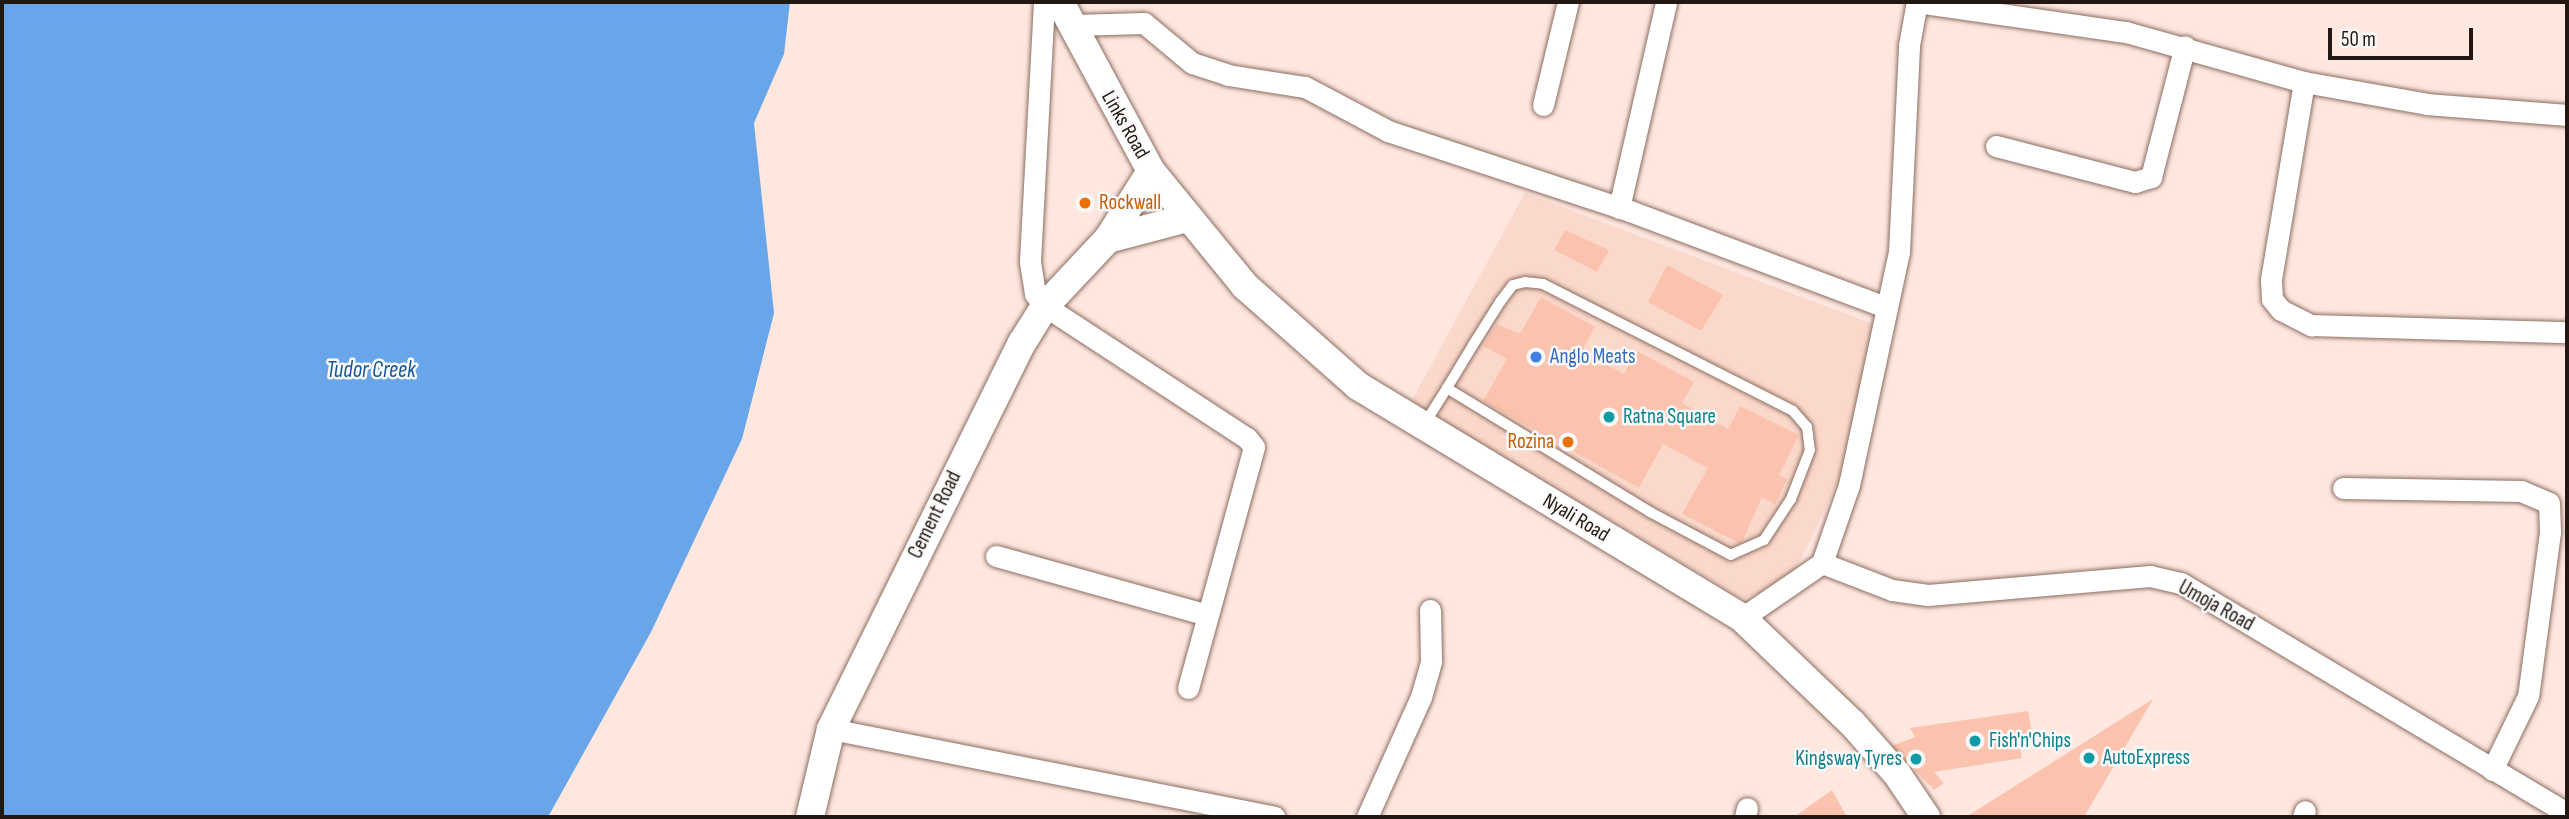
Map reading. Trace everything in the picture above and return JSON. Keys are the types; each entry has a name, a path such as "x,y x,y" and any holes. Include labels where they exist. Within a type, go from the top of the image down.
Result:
{"main road":[{"name":"Links Road","path":"1066,13 1151,171 1205,240"},
{"name":"Cement Road","path":"810,817 831,729 952,479 1045,306 1108,239 1151,171"},
{"path":"1108,239 1187,218"},
{"name":"Nyali Road","path":"1205,240 1290,328 1358,386 1742,618 1852,723 1897,774 1926,817"}],"street":[{"path":"1044,2 1031,285 1045,306 1251,442 1252,459 1188,688"},
{"path":"1543,105 1568,2"},
{"path":"1619,208 1666,2"},
{"path":"1742,618 1822,563 1849,485 1899,252 1909,45 1917,2 2062,21 2185,46 2304,82 2427,104 2567,115"},
{"path":"1066,13 1144,23 1192,64 1228,75 1305,87 1388,131 1619,208 1886,307"},
{"path":"1996,146 2135,182 2151,177 2185,46"},
{"path":"2304,82 2271,280 2272,299 2281,310 2311,325 2567,332"},
{"path":"2343,488 2521,491 2549,503 2550,532 2528,695 2492,770"},
{"path":"996,556 1207,615"},
{"name":"Umoja Road","path":"1822,563 1892,590 1928,595 2150,576 2180,583 2567,813"},
{"path":"1367,817 1421,697 1431,661 1430,610"},
{"path":"831,729 1260,816"}],"lane":[{"path":"1424,426 1447,388 1513,285 1543,284 1793,411 1807,427 1810,450 1791,499 1763,540 1731,555 1650,512 1447,388"}],"shaded area":[{"name":"Ratna Square","path":"1525,193 1873,324 1849,459 1790,582 1743,599 1411,402"}],"water":[{"name":"Tudor Creek","path":"2,2 790,2 784,54 754,123 774,313 742,439 651,632 548,817 2,817"}],"building":[{"path":"1565,230 1609,250 1597,272 1554,250"},
{"path":"1667,265 1723,295 1701,331 1648,302"},
{"name":"Ratna Square","path":"1541,297 1595,327 1582,351 1624,374 1637,351 1694,382 1682,403 1728,429 1740,406 1799,435 1779,475 1787,479 1775,505 1762,497 1741,544 1682,514 1708,468 1663,444 1639,488 1483,401 1507,359 1483,346 1497,324 1520,334"},
{"name":"AutoExpress","path":"2153,699 2084,817 1966,817"},
{"name":"Fish'n'Chips","path":"2028,711 2034,744 2020,748 2022,758 1934,772 1944,783 1934,790 1892,746 1915,737 1910,728"},
{"path":"1832,790 1847,817 1794,817"}],"place":[{"name":"Rockwall","path":"1085,203"},
{"name":"Anglo Meats","path":"1536,357"},
{"name":"Ratna Square","path":"1609,417"},
{"name":"Rozina","path":"1568,442"},
{"name":"Fish'n'Chips","path":"1975,741"},
{"name":"AutoExpress","path":"2089,758"},
{"name":"Kingsway Tyres","path":"1916,759"}]}
